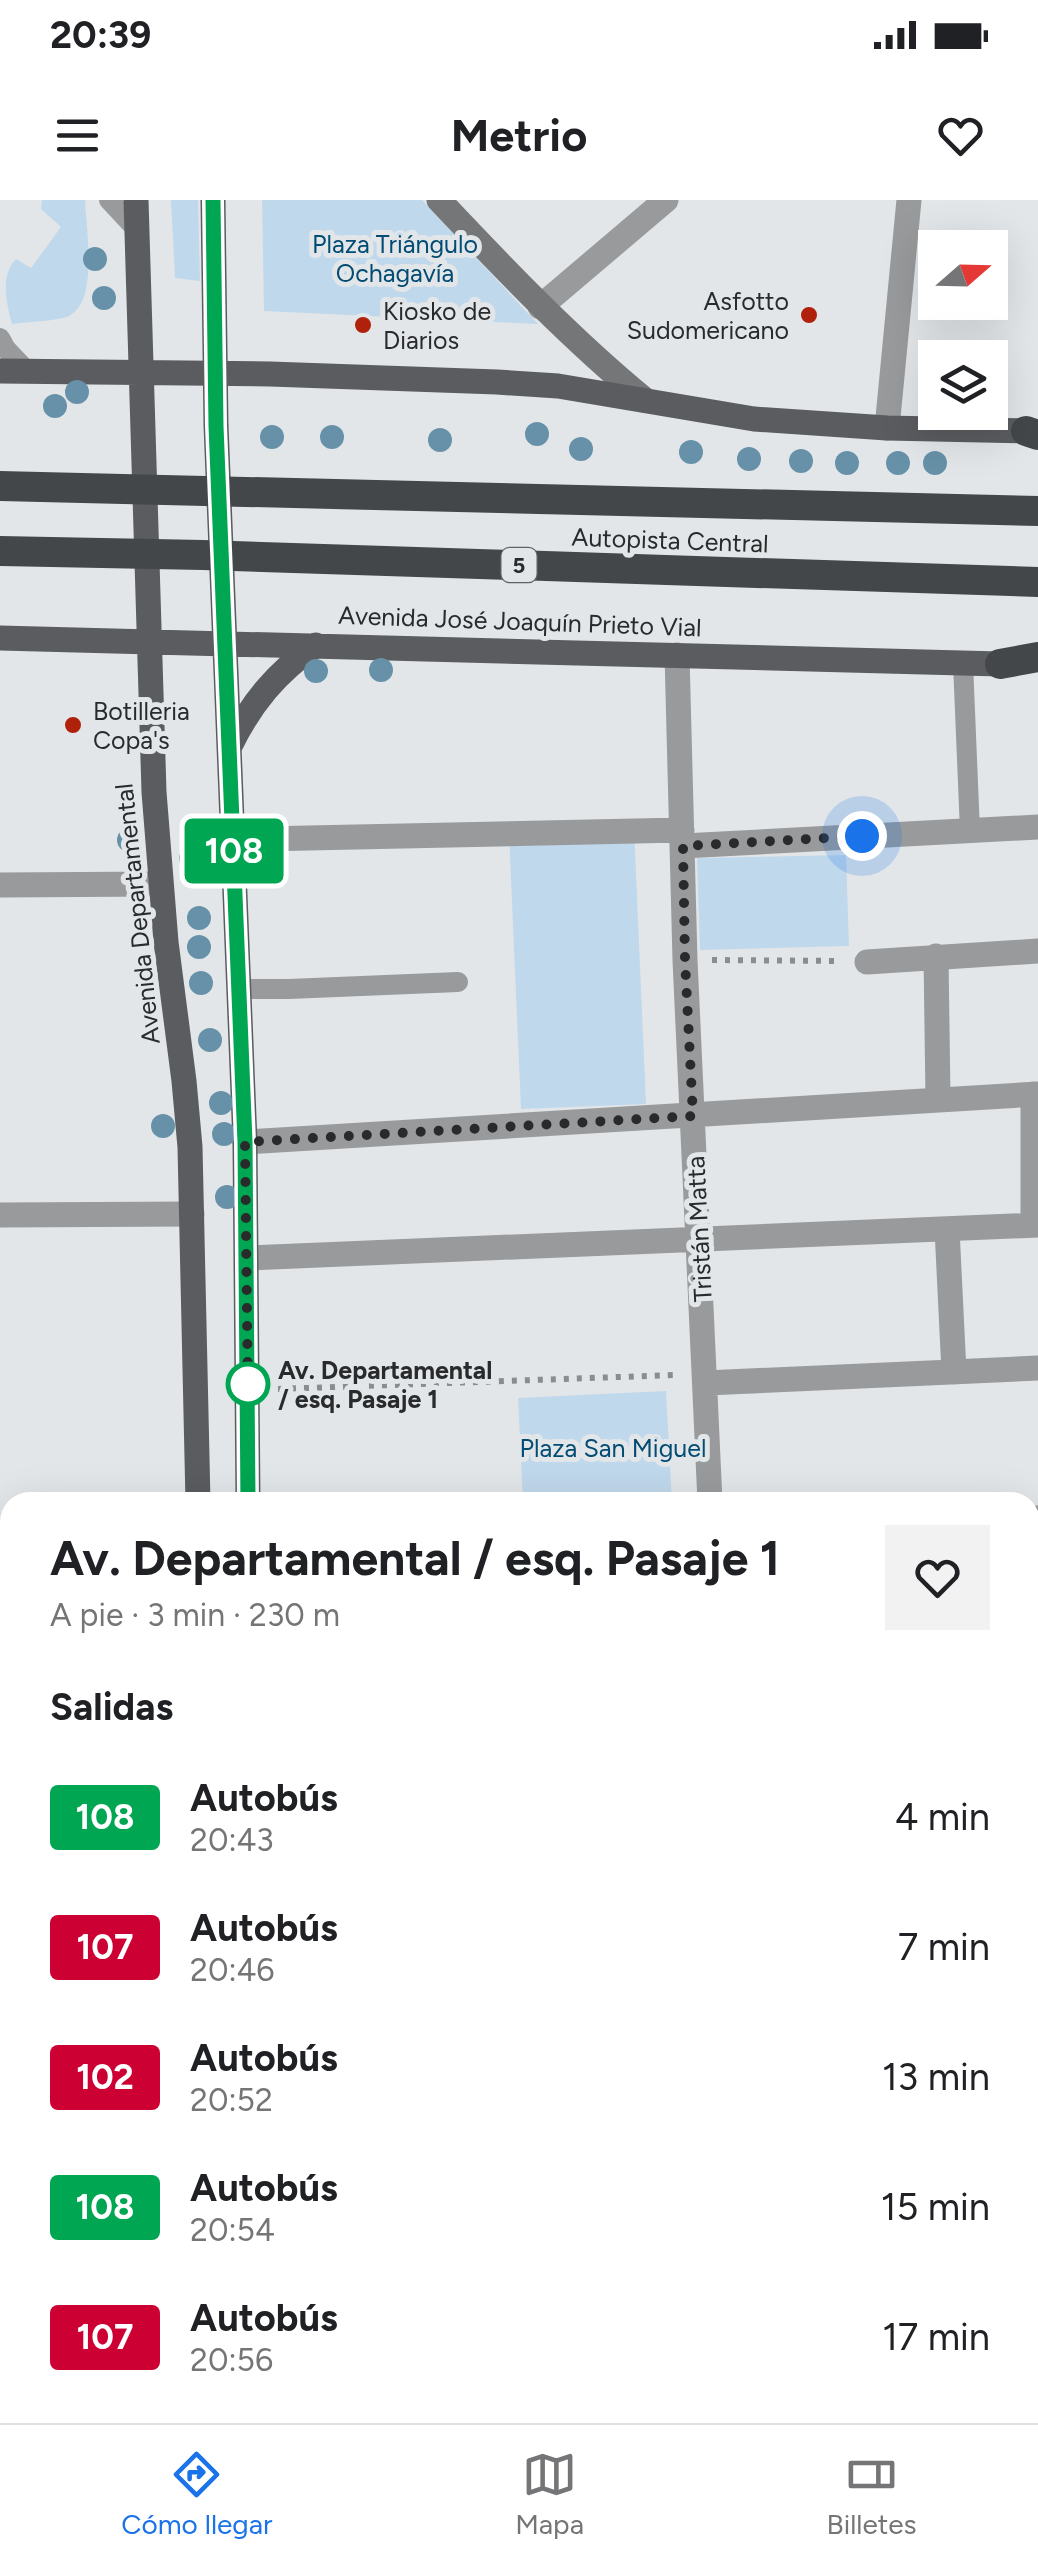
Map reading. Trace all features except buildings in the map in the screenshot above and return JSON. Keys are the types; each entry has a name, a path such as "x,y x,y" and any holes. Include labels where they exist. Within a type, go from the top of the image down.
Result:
{"highway":[{"name":"Autopista Central","path":"0,486 1038,511"},
{"name":"Autopista Central","path":"0,551 1038,582"},
{"path":"1000,664 1038,657"}],"main road":[{"name":"Avenida Departamental","path":"136,200 154,792 160,884 184,1081 192,1214 198,1492"},
{"path":"213,200 216,426 245,1142 248,1492"},
{"path":"0,371 497,382 558,386 754,420 1034,432"},
{"name":"Avenida José Joaquín Prieto Vial","path":"0,638 1000,664"},
{"path":"230,746 254,702 270,683 316,645"}],"street":[{"path":"439,200 540,307 645,400"},
{"path":"540,307 666,200"},
{"path":"887,428 909,200"},
{"name":"Tristán Matta","path":"678,655 685,960 710,1492"},
{"name":"Avenida José Joaquín Prieto Vial","path":"1000,664 1038,665"},
{"path":"261,838 683,838 1038,827"},
{"path":"0,886 160,884"},
{"path":"867,962 1038,950"},
{"path":"936,956 938,1099"},
{"path":"245,1142 1036,1094 1035,1225 248,1258"},
{"path":"0,1215 192,1214"},
{"path":"947,1229 954,1372"},
{"path":"706,1378 1038,1368"}],"lane":[{"path":"108,200 136,228"},
{"path":"0,338 26,370"},
{"path":"963,663 970,831"},
{"path":"240,989 458,982"}],"path":[{"path":"685,960 867,962"},
{"path":"278,1389 706,1378"}],"green space":[{"path":"42,200 85,200 88,280 78,308 69,316 12,324 6,289 11,265 16,259 31,268 61,227 41,209"},
{"path":"171,200 198,200 200,281 175,278"},
{"name":"Plaza Triángulo Ochagavía","path":"262,200 422,200 538,324 264,311"},
{"path":"634,828 646,1104 521,1109 509,833"},
{"path":"846,855 849,946 700,950 697,858"},
{"name":"Plaza San Miguel","path":"666,1391 671,1492 523,1492 518,1398"}],"bus line":[{"name":"108","path":"213,200 216,426 245,1142 248,1492"}],"place":[{"name":"Asfotto Sudomericano","path":"809,315"},
{"name":"Kiosko de Diarios","path":"363,325"},
{"name":"Botilleria Copa's","path":"73,725"},
{"name":"Av. Departamental / esq. Pasaje 1","path":"248,1384"}],"route":[{"path":"248,1384 248,1400 245,1142 693,1116 683,846 862,836"}]}
